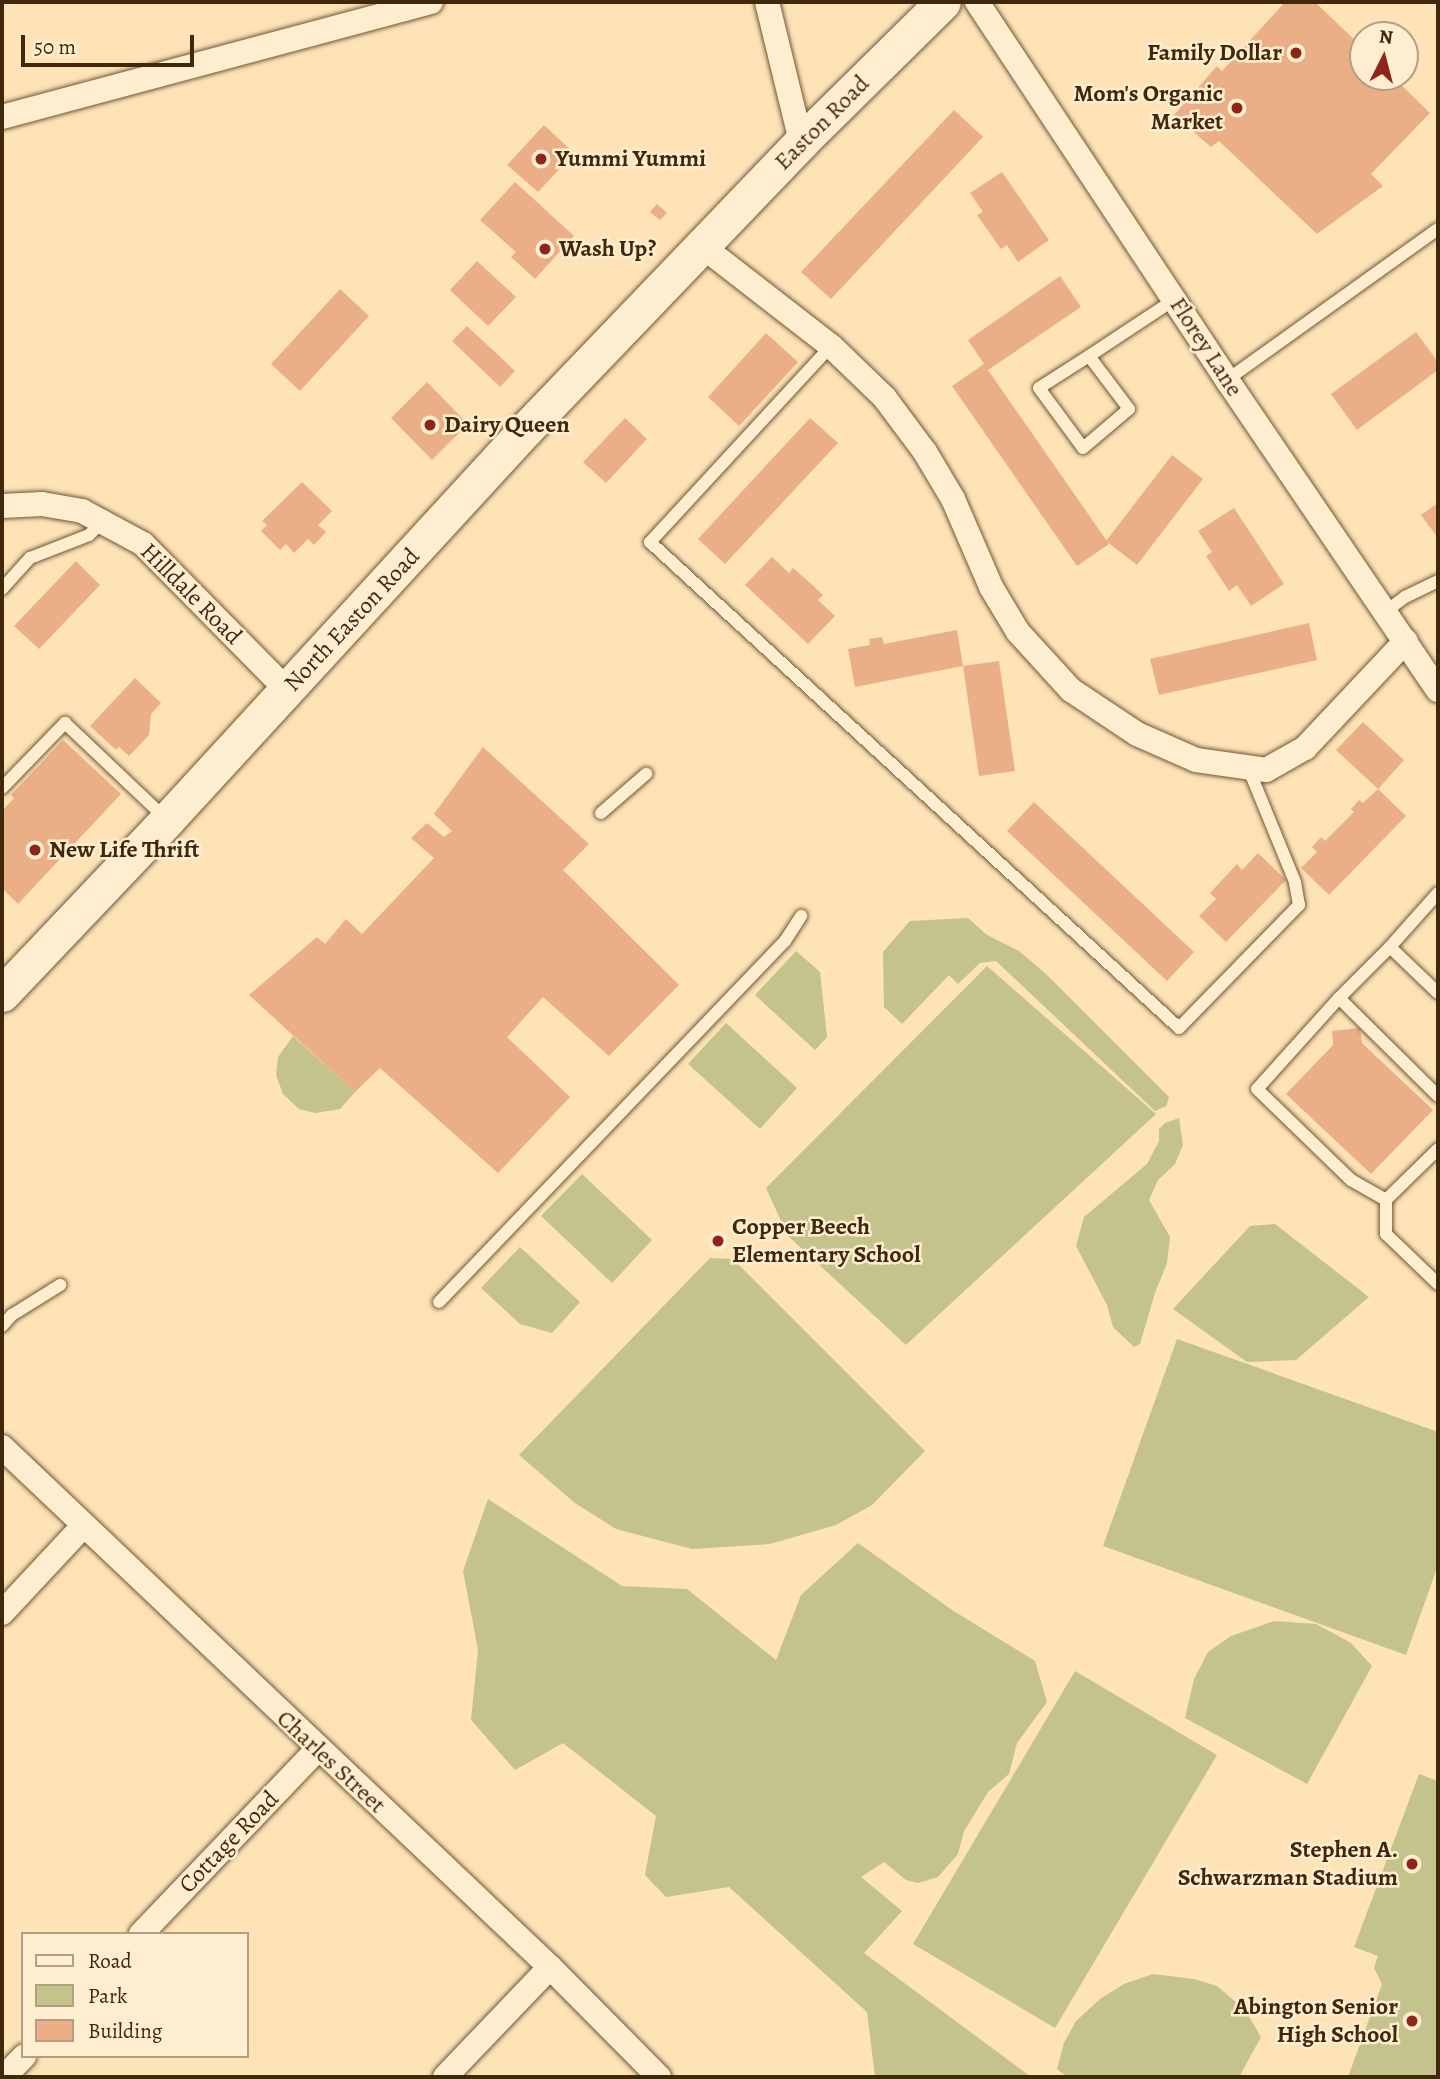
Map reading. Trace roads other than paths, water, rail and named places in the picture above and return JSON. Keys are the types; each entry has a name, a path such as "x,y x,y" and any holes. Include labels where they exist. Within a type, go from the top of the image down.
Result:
{"main road":[{"name":"Easton Road","path":"702,246 801,142 943,2"},
{"name":"North Easton Road","path":"5,984 167,820 470,489 702,246"}],"street":[{"path":"2,117 431,2"},
{"path":"767,2 801,142"},
{"name":"Florey Lane","path":"977,2 1227,380 1438,690"},
{"path":"702,246 831,346 884,397 925,452 953,499 991,587 1017,632 1061,680 1137,734 1196,760 1249,770 1266,770 1305,748 1406,641"},
{"name":"Hilldale Road","path":"2,506 41,504 82,511 143,544 287,690"},
{"name":"Charles Street","path":"2,1447 317,1750 550,1968 659,2077"},
{"path":"2,1613 83,1526"},
{"name":"Cottage Road","path":"143,1932 317,1750"},
{"path":"445,2077 550,1968"},
{"path":"4,2077 22,2058"}],"lane":[{"path":"1227,380 1438,229"},
{"path":"1089,356 1129,409 1083,448 1039,388 1175,299"},
{"path":"831,346 650,542 1179,1028 1299,905 1295,882 1249,770"},
{"path":"2,589 30,558 89,535 104,521"},
{"path":"1385,612 1405,597 1438,581"},
{"path":"2,788 65,723 167,820"},
{"path":"601,814 646,774"},
{"path":"1385,1200 1351,1180 1257,1088 1438,893"},
{"path":"439,1302 785,941 801,916"},
{"path":"1390,947 1438,993"},
{"path":"1339,998 1438,1096"},
{"path":"1438,1149 1385,1200 1386,1234 1438,1284"},
{"path":"2,1326 12,1315 60,1285"}],"place":[{"name":"Family Dollar","path":"1296,53"},
{"name":"Mom's Organic Market","path":"1237,108"},
{"name":"Yummi Yummi","path":"541,159"},
{"name":"Wash Up?","path":"545,249"},
{"name":"Dairy Queen","path":"430,425"},
{"name":"New Life Thrift","path":"35,850"},
{"name":"Copper Beech Elementary School","path":"718,1241"},
{"name":"Stephen A. Schwarzman Stadium","path":"1412,1864"},
{"name":"Abington Senior High School","path":"1412,2021"}]}
